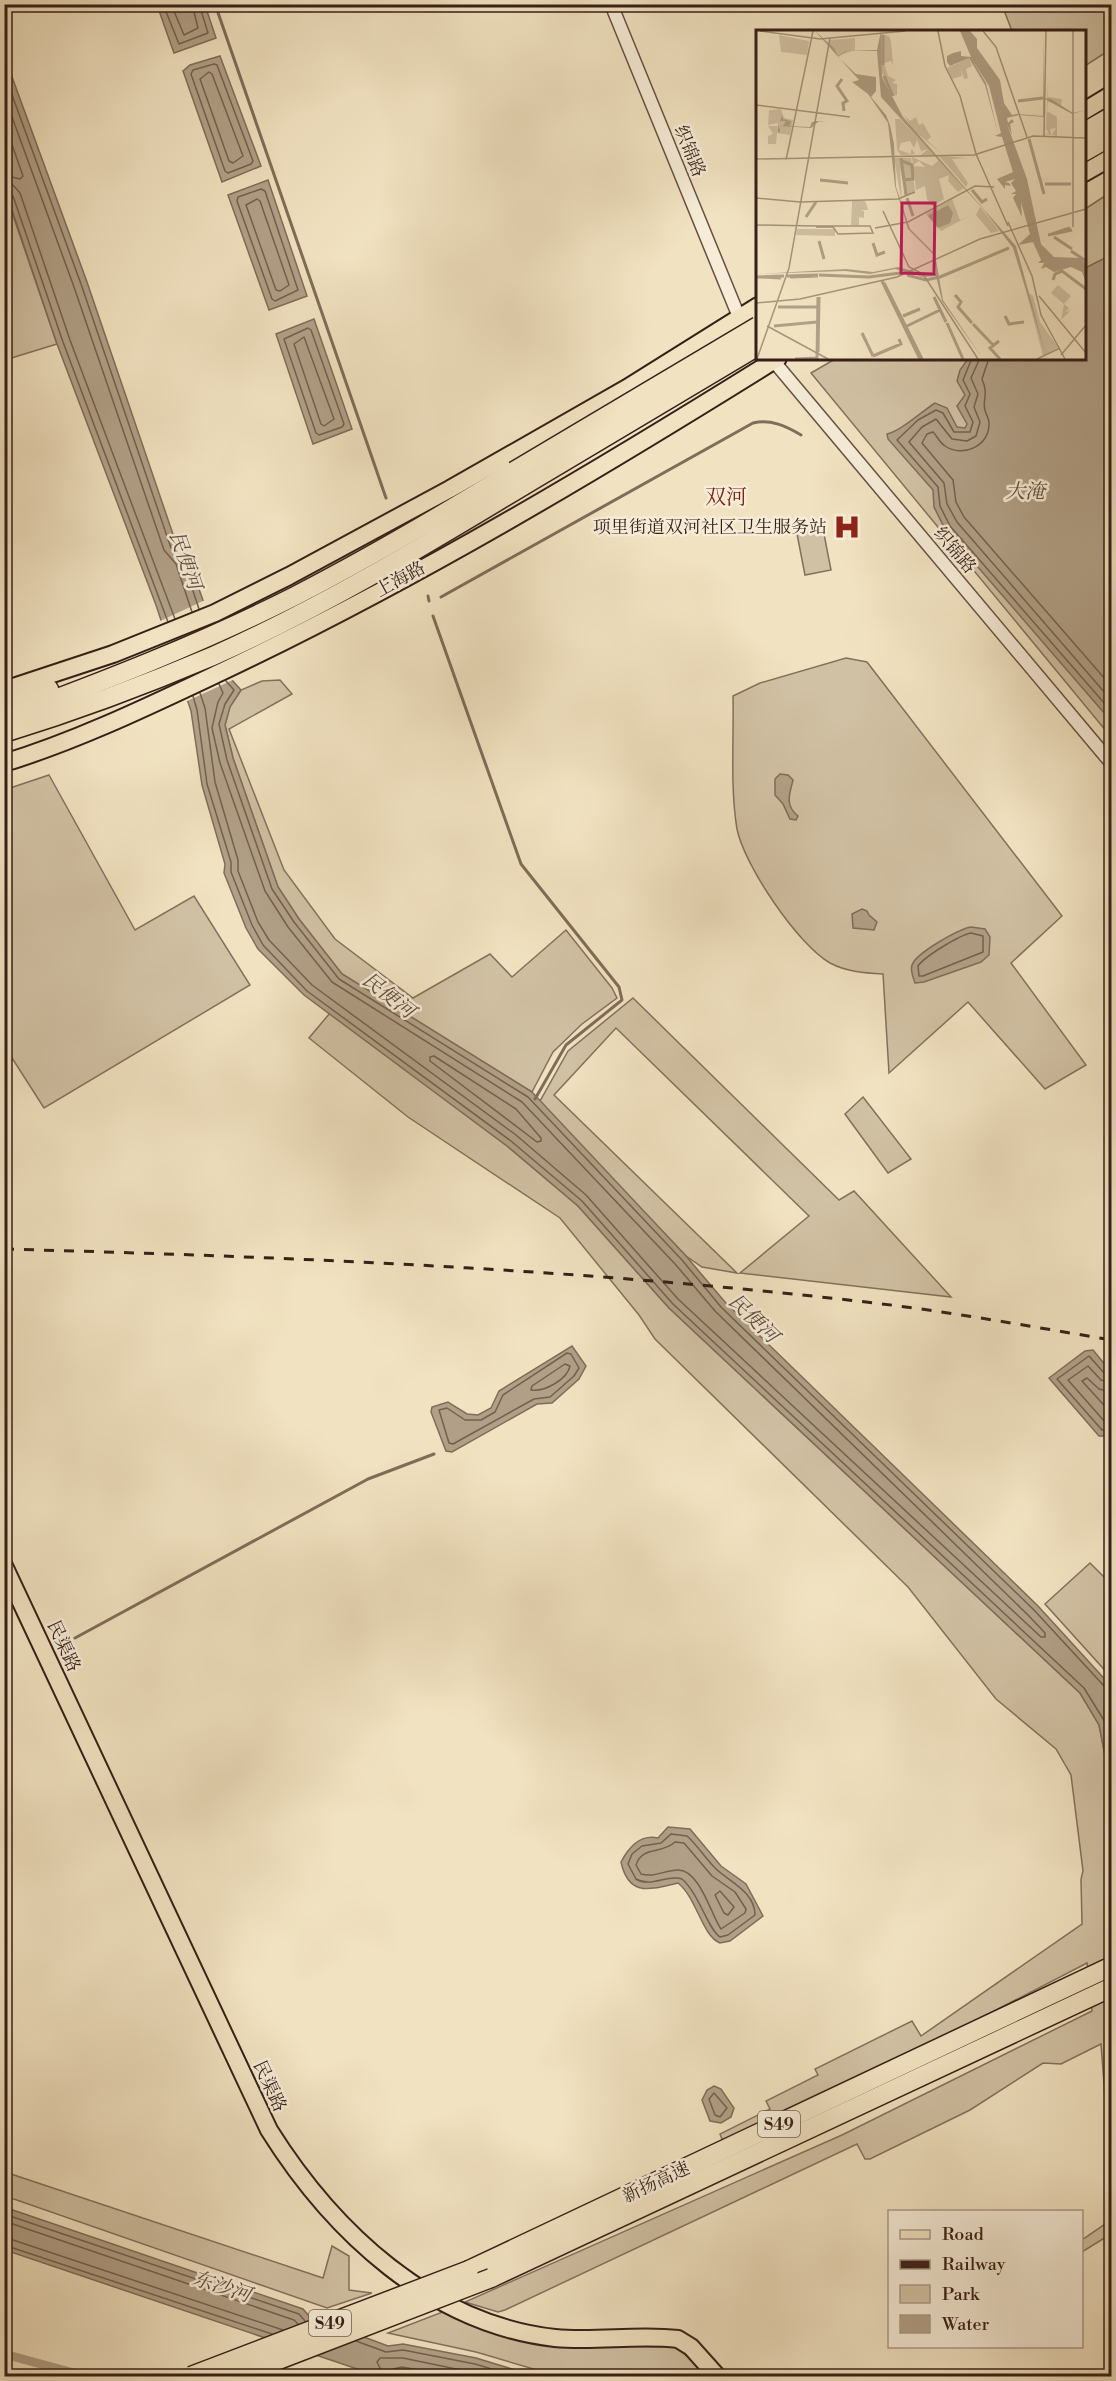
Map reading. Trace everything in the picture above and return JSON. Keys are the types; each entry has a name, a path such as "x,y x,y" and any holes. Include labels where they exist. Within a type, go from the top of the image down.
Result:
{"highway":[{"path":"1086,131 1112,116"},
{"path":"1086,151 1112,136"},
{"name":"上海路","path":"519,478 756,327"},
{"name":"上海路","path":"4,733 70,712 214,655 421,527 519,478 756,347"},
{"name":"上海路","path":"4,718 118,665 186,646 298,605"},
{"path":"4,703 118,665"},
{"path":"4,743 70,712"},
{"name":"新扬高速","path":"191,2376 469,2270 1112,1966"},
{"name":"新扬高速","path":"237,2376 491,2278 1112,1987"}],"main road":[{"path":"1086,110 1112,94"},
{"path":"1086,172 1112,157"},
{"name":"上海路","path":"4,690 118,665 450,489 627,388 756,307"},
{"name":"上海路","path":"4,764 35,754 145,708 309,630 655,436 772,360"},
{"path":"627,388 682,368 696,369 706,378 706,395 694,408 655,436"},
{"name":"民渠路","path":"4,1566 269,2130 317,2198 389,2268 430,2296 457,2310 516,2330 555,2338 678,2339 692,2347 717,2376"}],"street":[{"name":"织锦路","path":"611,4 739,317 756,338"},
{"name":"织锦路","path":"775,360 1112,764"}],"green space":[{"path":"1002,5 1111,5 1111,49 1086,65 1086,30 1012,30"},
{"path":"4,189 57,344 5,360 4,360"},
{"name":"大淹","path":"1111,192 1111,737 811,373 833,360 1086,360 1086,208"},
{"path":"823,529 831,570 805,575 797,534"},
{"path":"846,658 867,662 1062,916 1011,963 1086,1065 1045,1089 968,1002 889,1073 883,974 843,968 817,954 774,903 750,863 737,829 735,813 733,696 760,683"},
{"path":"280,680 292,694 229,729 284,870 335,939 413,998 490,954 512,977 566,930 612,988 617,998 582,1024 553,1052 532,1092 342,974 299,919 278,887 233,758 225,725 230,706 241,690 262,681"},
{"path":"49,775 135,930 194,896 250,985 44,1108 5,1047 4,790"},
{"path":"633,998 839,1200 854,1191 951,1297 740,1273 809,1216 616,1028 554,1095 737,1273 702,1267 686,1256 539,1103 568,1051"},
{"path":"330,1013 507,1146 578,1206 669,1308 1080,1693 1099,1724 1111,1786 1111,2175 1101,2044 1061,2064 1043,2063 970,2110 870,2159 865,2159 857,2144 505,2310 498,2312 465,2302 842,2135 1092,2011 1087,1963 857,2082 724,2144 720,2134 770,2109 766,2101 818,2075 815,2069 912,2021 921,2036 1082,1924 1081,1879 1083,1871 1071,1775 1056,1749 996,1699 908,1587 655,1339 639,1315 560,1218 408,1117 309,1038"},
{"path":"863,1097 911,1159 888,1173 845,1114"},
{"path":"1090,1563 1111,1584 1111,1677 1045,1604"},
{"path":"5,2172 323,2278 332,2246 349,2256 349,2290 372,2293 327,2308 5,2196"},
{"path":"1111,2220 1111,2234 1083,2251 1083,2239"},
{"path":"445,2311 556,2345 675,2347 692,2360 704,2376 557,2376 476,2352 388,2333"}],"water":[{"path":"157,5 205,5 216,38 174,53"},
{"name":"民便河","path":"4,55 87,282 177,546 188,559 232,680 241,690 230,707 225,725 233,758 278,887 299,919 342,974 532,1092 686,1256 725,1302 1038,1606 1111,1686 1111,1786 1099,1725 1080,1693 669,1308 578,1206 507,1146 304,995 258,949 246,928 224,873 225,864 202,785 191,711 156,605 57,344 5,189"},
{"path":"220,56 261,166 222,182 183,71 190,65"},
{"path":"268,180 307,296 269,310 228,195"},
{"name":"大淹","path":"1111,255 1111,721 945,529 934,507 933,490 888,439 887,434 905,425 935,403 947,408 957,427 965,428 967,424 957,406 965,395 957,381 960,370 967,360 1086,360 1086,268"},
{"path":"314,319 352,429 313,444 276,334"},
{"path":"780,774 788,775 793,780 789,803 798,816 796,820 790,819 783,804 775,795 775,779"},
{"path":"862,909 877,922 874,930 853,928 852,914"},
{"path":"971,927 985,929 990,937 989,955 981,962 915,983 911,969 921,954 938,942"},
{"path":"572,1346 586,1366 579,1379 552,1403 537,1404 452,1452 446,1451 431,1412 432,1407 448,1402 467,1414 478,1415 491,1408 499,1391"},
{"path":"1093,1350 1111,1372 1111,1436 1099,1436 1049,1378 1085,1351"},
{"path":"668,1827 690,1829 721,1866 746,1884 763,1916 730,1941 720,1943 709,1933 690,1898 678,1883 642,1888 629,1881 621,1862 628,1851 640,1840 658,1838"},
{"path":"714,2086 721,2089 734,2108 731,2117 721,2123 710,2121 702,2100 707,2090"},
{"name":"东沙河","path":"4,2207 303,2309 310,2317 388,2346 403,2344 476,2358 535,2376 378,2376 5,2250"}],"pier":[{"path":"205,600 235,679 185,702 158,622"}],"waterway":[{"path":"215,4 386,498"},
{"path":"441,597 753,423 778,424 801,435"},
{"path":"428,596 429,601"},
{"path":"433,616 521,864 619,987 622,1000 566,1045 535,1099"},
{"path":"75,1638 368,1479 434,1454"},
{"path":"4,2354 85,2376"}],"railway":[{"path":"4,1249 440,1266 657,1281 904,1307 1112,1340"}],"place":[{"name":"项里街道双河社区卫生服务站","path":"847,527"}],"district":[{"name":"双河","path":"726,497"}]}
